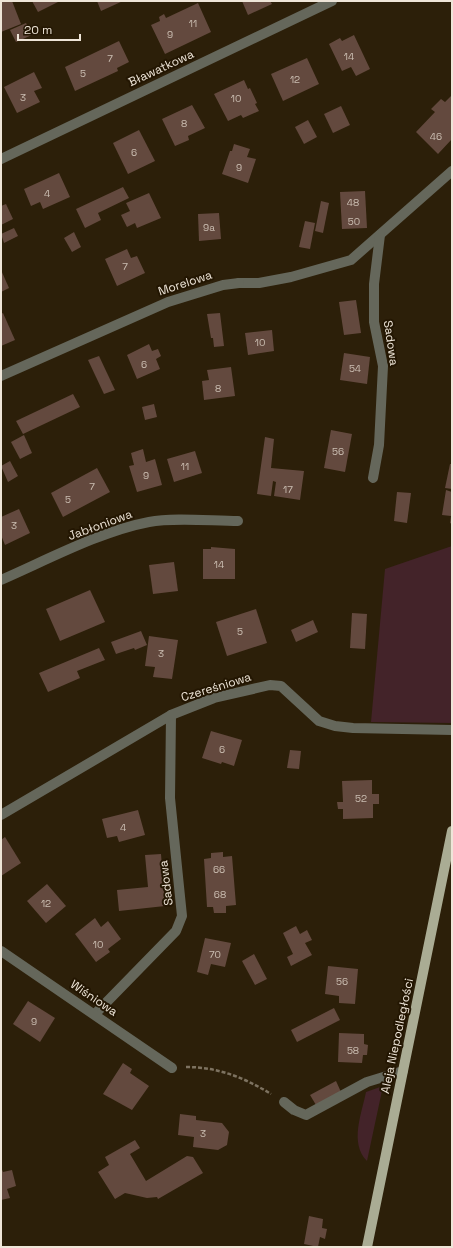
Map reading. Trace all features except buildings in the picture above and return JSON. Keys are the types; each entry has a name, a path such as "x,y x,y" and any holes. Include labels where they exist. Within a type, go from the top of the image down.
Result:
{"main road":[{"name":"Aleja Niepodległości","path":"367,1247 452,831"}],"street":[{"name":"Bławatkowa","path":"1,159 332,1"},
{"name":"Morelowa","path":"1,376 168,302 222,285 259,283 281,279 342,263 358,254 452,171"},
{"name":"Sadowa","path":"373,478 379,445 383,366 374,322 374,284 380,235"},
{"name":"Jabłoniowa","path":"1,580 100,537 150,521 238,521"},
{"name":"Czereśniowa","path":"1,815 171,715 214,698 274,684 286,689 320,721 336,726 353,728 452,730"},
{"name":"Sadowa","path":"95,1014 176,931 181,922 182,916 170,798 171,715"},
{"name":"Wiśniowa","path":"1,950 172,1068"},
{"path":"284,1102 294,1110 306,1115 367,1082 403,1071"}],"path":[{"path":"172,1068 206,1067 249,1081 284,1102"}],"shaded area":[{"path":"452,546 452,723 371,722 385,569"},
{"path":"383,1086 367,1161 359,1146 358,1128 360,1118 366,1092"}]}
